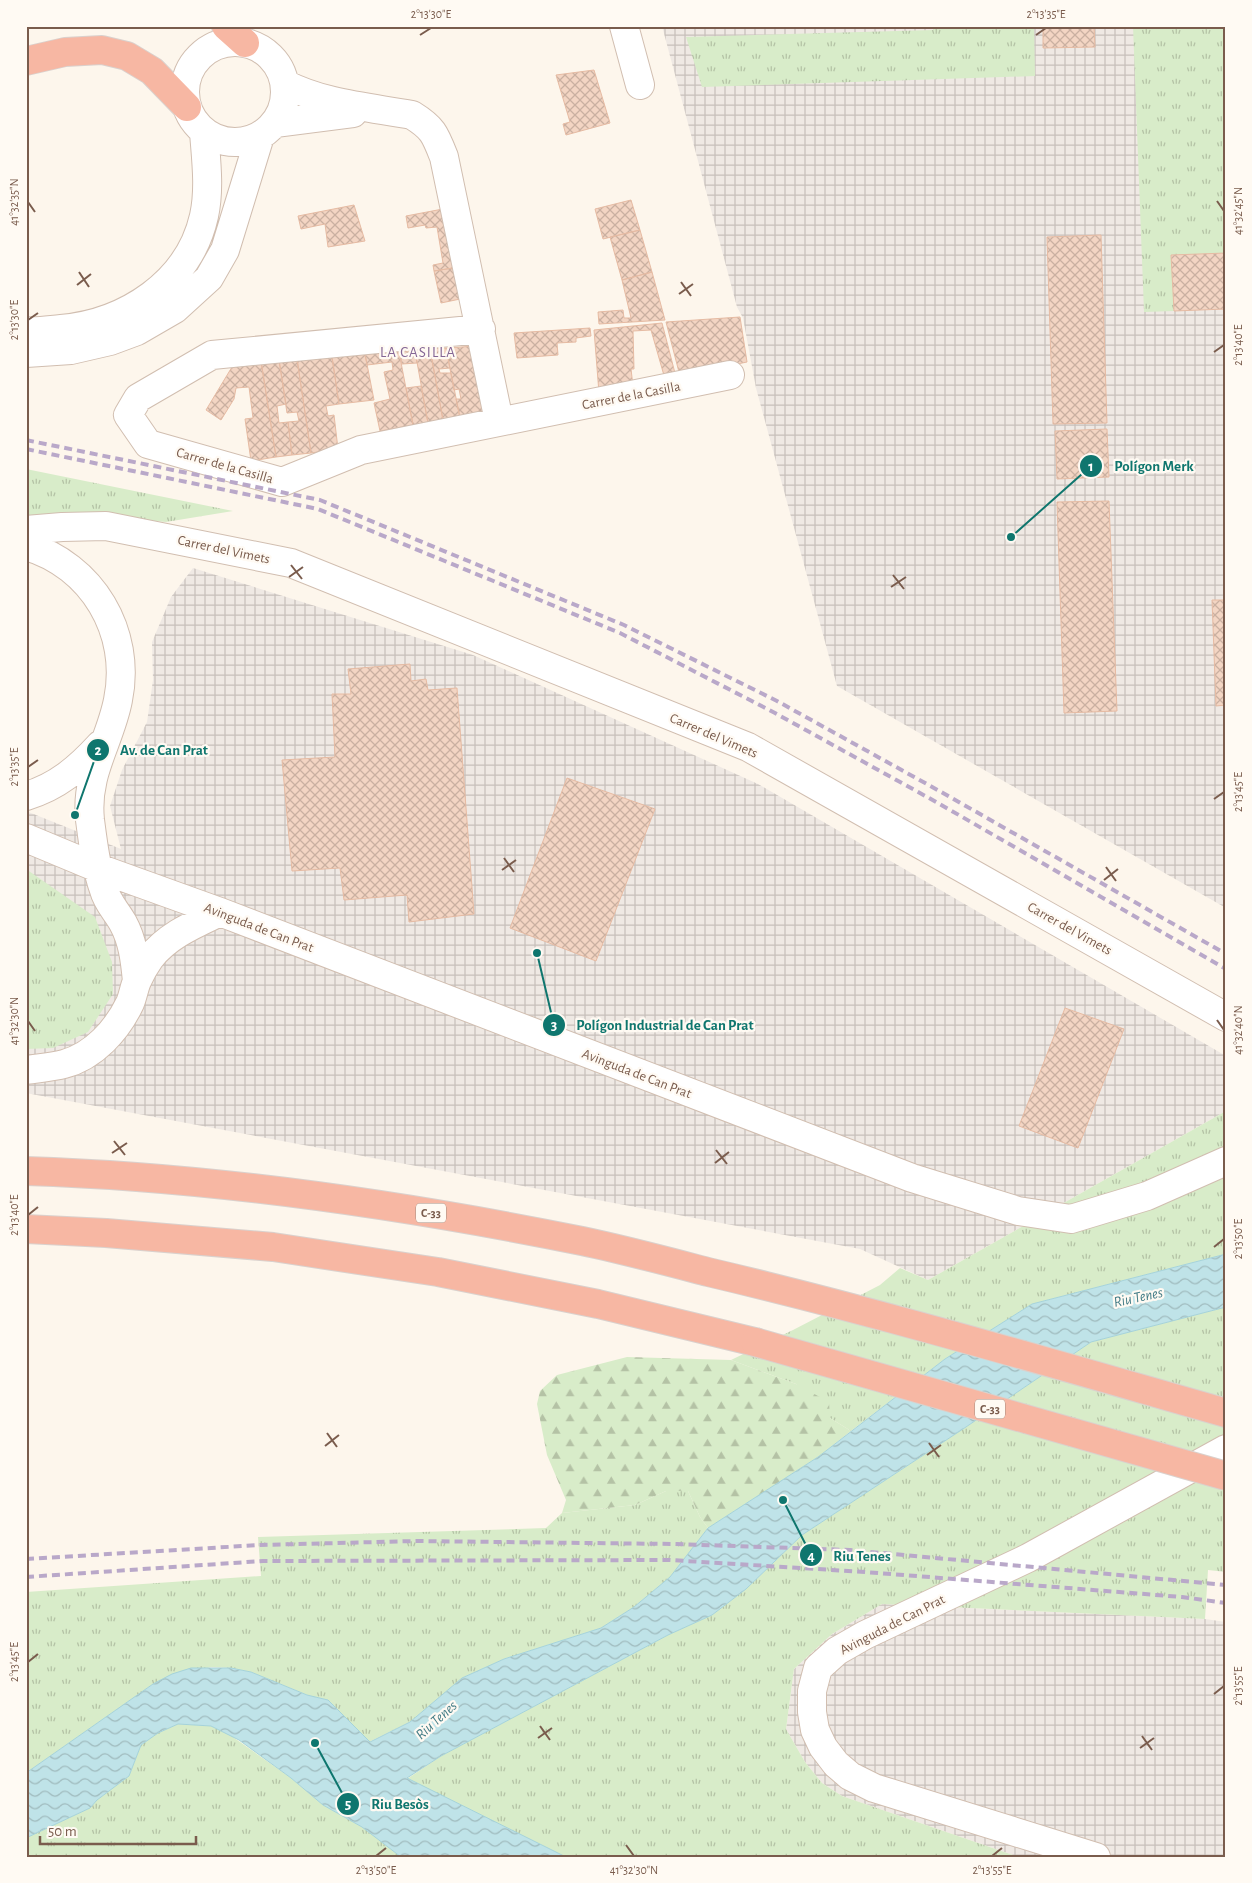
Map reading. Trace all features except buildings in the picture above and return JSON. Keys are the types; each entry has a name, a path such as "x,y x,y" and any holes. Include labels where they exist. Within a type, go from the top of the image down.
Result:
{"highway":[{"path":"26,60 65,52 102,50 126,56 152,71 187,107"},
{"name":"C-33","path":"26,1171 173,1180 323,1197 444,1215 585,1242 828,1300 1226,1413"},
{"name":"C-33","path":"26,1229 106,1233 273,1247 438,1272 598,1304 755,1342 1226,1476"}],"street":[{"path":"624,26 640,85"},
{"path":"26,353 71,350 110,341 137,331 175,309 209,278 225,250 268,129 284,104 285,84 278,65 249,36 234,42 222,43 211,47 198,58 188,73 185,84 185,96 191,117 204,132 215,138 237,142 249,141 268,129 382,110"},
{"path":"285,84 305,94 329,101 412,115 423,122 435,134 444,157 499,421"},
{"path":"26,331 80,327 126,311 142,304 160,290 181,268 196,241 204,216 207,187 204,132"},
{"name":"Carrer de la Casilla","path":"481,330 212,355 138,398 128,415 148,444 282,482 361,450 730,375"},
{"name":"Carrer del Vimets","path":"26,530 106,526 291,563 748,747 1226,1017"},
{"path":"26,546 56,559 80,577 98,596 110,617 119,652 121,679 118,700 91,782 89,799 91,826 104,892 130,938 135,958 137,981"},
{"path":"26,796 53,786 68,776 85,762 104,740"},
{"name":"Avinguda de Can Prat","path":"26,838 98,868 220,912 912,1178 1018,1212 1071,1219 1147,1196 1226,1161"},
{"path":"26,1070 66,1063 89,1052 105,1039 120,1022 137,981 149,960 159,948 185,929 220,912"},
{"name":"Avinguda de Can Prat","path":"1096,1857 874,1788 850,1776 836,1764 823,1747 815,1730 812,1712 812,1690 818,1668 837,1650 1028,1558 1226,1449"}],"shaded area":[{"path":"662,26 1226,26 1226,908 837,686 756,388 743,318 737,307"},
{"path":"193,568 473,655 758,784 1226,1056 1226,1111 928,1280 860,1249 26,1093 26,811 121,849 110,806 122,770 147,722 153,680 152,642 171,597"},
{"path":"882,1604 1205,1619 1226,1622 1226,1857 1019,1857 842,1796 822,1783 805,1762 786,1729 794,1669 832,1634"}],"green space":[{"path":"933,26 1034,26 1035,76 702,87 686,37 933,30"},
{"path":"1133,26 1226,26 1226,253 1171,255 1174,311 1144,312"},
{"path":"26,469 233,511 166,522 77,514 26,518"},
{"path":"26,869 95,917 112,962 113,994 88,1032 53,1048 26,1049"},
{"path":"1226,1111 1226,1254 1032,1304 945,1359 851,1431 830,1418 796,1384 731,1360 880,1285 900,1268 928,1280"},
{"path":"1226,1307 1226,1572 1208,1570 1205,1619 882,1604 832,1634 794,1669 786,1729 805,1762 822,1783 842,1796 1019,1857 566,1857 407,1779 441,1756 668,1635 712,1615 746,1589 802,1535 1091,1342"},
{"path":"627,1357 731,1360 796,1384 829,1402 830,1418 851,1431 818,1457 708,1528 700,1517 688,1491 666,1491 635,1505 562,1513 566,1500 547,1455 537,1404 540,1391 557,1375"},
{"path":"666,1491 688,1491 700,1517 708,1528 670,1577 634,1607 601,1628 504,1659 462,1678 410,1722 369,1742 328,1700 307,1695 251,1672 211,1667 153,1684 26,1773 26,1592 261,1576 258,1537 546,1528 562,1513 635,1505"},
{"path":"178,1724 211,1726 230,1735 291,1778 323,1805 362,1827 401,1857 26,1857 26,1838 90,1808 97,1800 129,1776 141,1745 158,1733"}],"water":[{"path":"1226,1254 1226,1307 1091,1342 802,1535 746,1589 712,1615 668,1635 441,1756 407,1778 566,1857 401,1857 362,1827 323,1805 291,1778 239,1740 211,1726 178,1724 158,1733 141,1745 129,1776 97,1800 90,1808 26,1838 26,1773 153,1684 172,1674 191,1668 231,1668 251,1672 307,1695 328,1700 370,1742 410,1722 462,1678 504,1659 601,1628 634,1607 670,1577 708,1528 818,1457 945,1359 1032,1304"}],"railway":[{"path":"26,440 320,500 624,625 777,701 1226,954"},
{"path":"26,449 318,509 620,633 775,713 938,803 1226,969"},
{"path":"26,1559 260,1545 417,1541 675,1544 850,1550 1226,1585"},
{"path":"26,1577 263,1561 670,1560 865,1572 1182,1597 1226,1603"}],"place":[{"name":"Polígon Merk","path":"1011,537"},
{"name":"Av. de Can Prat","path":"75,815"},
{"name":"Polígon Industrial de Can Prat","path":"537,953"},
{"name":"Riu Tenes","path":"783,1500"},
{"name":"Riu Besòs","path":"315,1743"}],"district":[{"name":"LA CASILLA","path":"418,352"}]}
